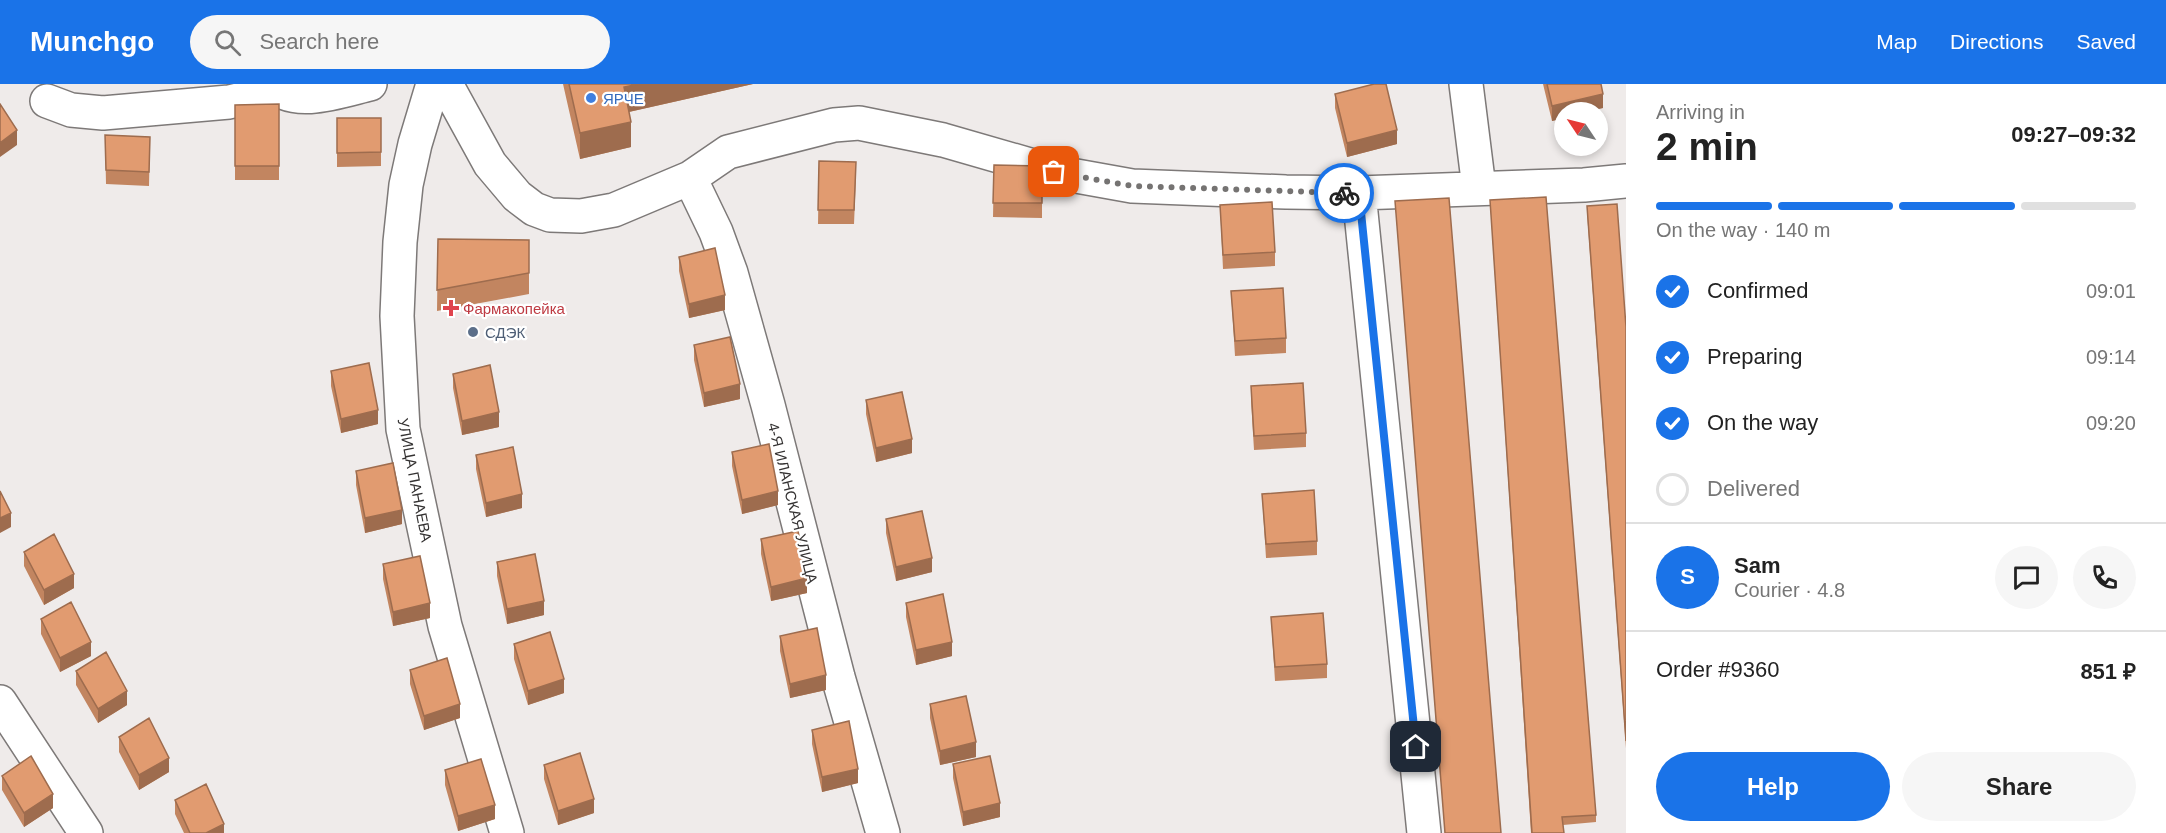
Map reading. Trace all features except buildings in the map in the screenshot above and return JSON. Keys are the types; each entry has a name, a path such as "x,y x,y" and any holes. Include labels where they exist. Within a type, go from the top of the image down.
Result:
{"street":[{"path":"47,101 71,110 103,113 229,102 275,88 309,98 370,84"},
{"name":"УЛИЦА ПАНАЕВА","path":"433,84 415,144 406,185 400,242 397,316 403,429 445,626 507,833"},
{"path":"446,84 490,164 517,196 534,209 550,215 581,216 614,210 690,178 728,152 834,124 859,123 943,140 1054,172 1132,186 1359,193 1584,185 1626,181"},
{"path":"1466,84 1479,188"},
{"name":"4-Я ИЛАНСКАЯ УЛИЦА","path":"690,178 717,232 730,273 768,405 838,677 883,833"},
{"path":"1359,193 1424,833"},
{"path":"0,702 86,833"}],"way so far":[{"path":"1054,172 1132,186 1344,193"}],"place":[{"name":"ЯРЧЕ","path":"591,98"},
{"name":"Фармакопейка","path":"451,308"},
{"name":"СДЭК","path":"473,332"}],"route":[{"path":"1344,193 1359,193 1416,747"}]}
